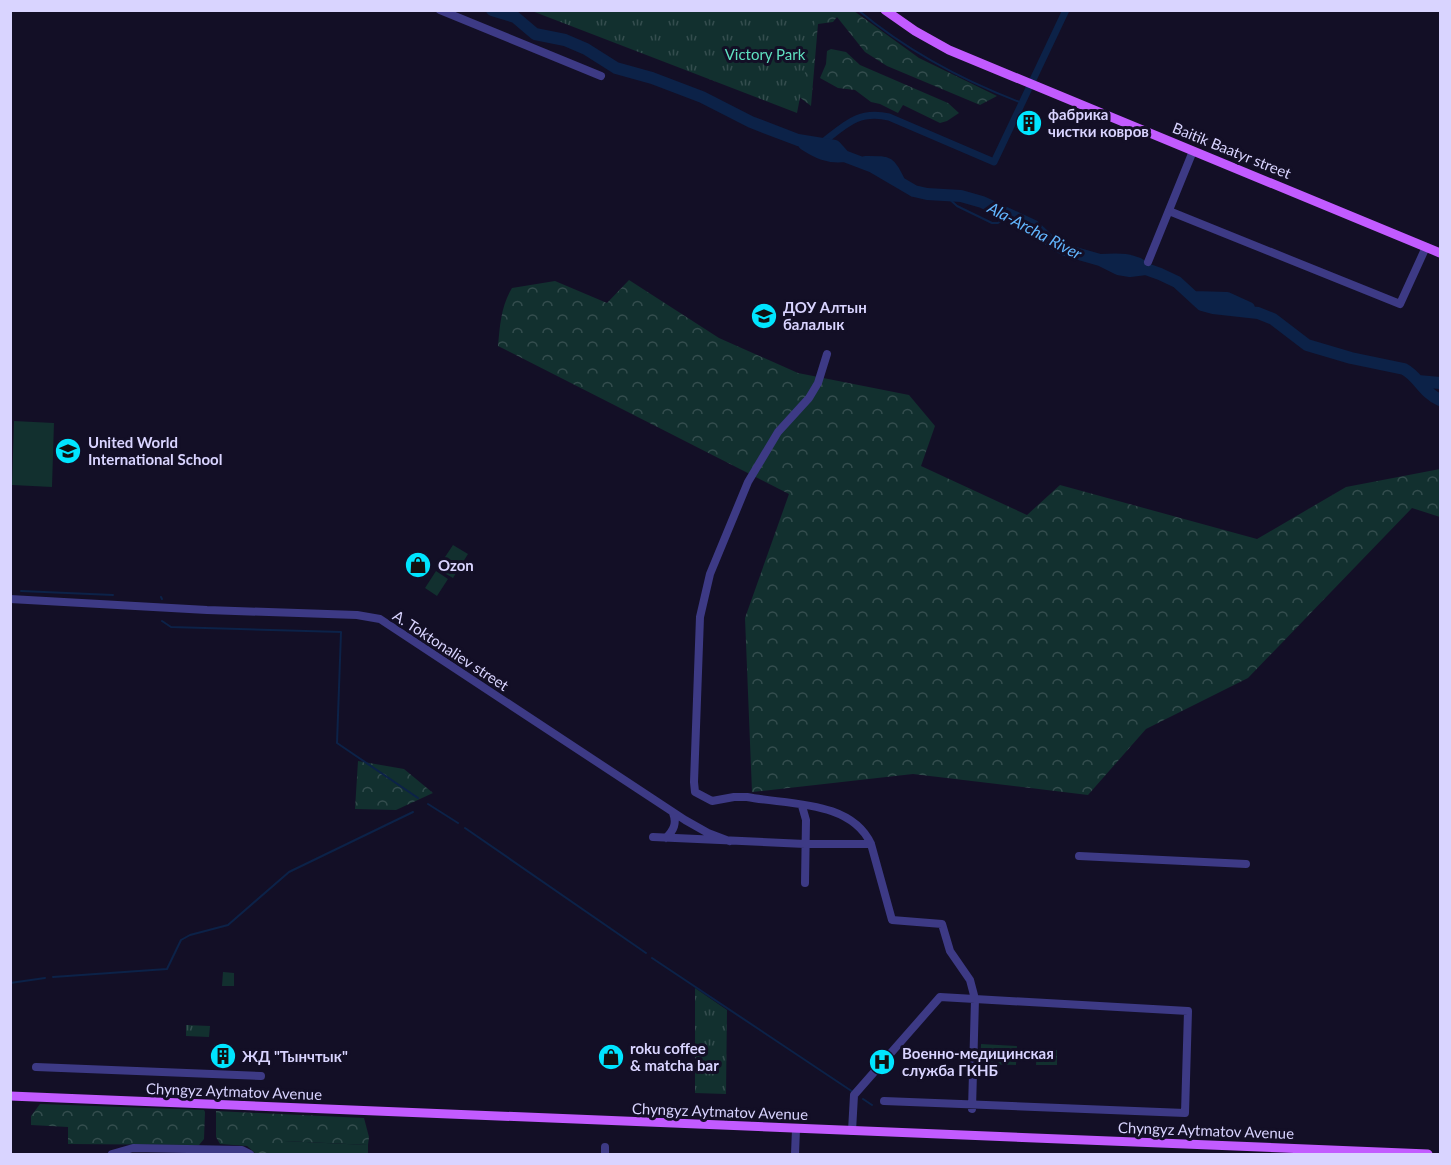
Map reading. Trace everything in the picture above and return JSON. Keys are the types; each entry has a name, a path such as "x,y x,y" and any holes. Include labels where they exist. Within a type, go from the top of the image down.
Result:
{"main road":[{"name":"Baitik Baatyr street","path":"885,10 915,31 949,50 1440,253"},
{"name":"Chyngyz Aytmatov Avenue","path":"10,1096 1428,1155"}],"street":[{"path":"440,10 601,76"},
{"path":"1148,262 1193,150"},
{"path":"1169,211 1400,304 1426,247"},
{"path":"827,354 818,383 809,399 778,432 748,482 710,574 700,617 695,792 712,801 721,801 734,796 832,810 854,821 866,833 891,920 942,924 950,951 970,980 975,999 972,1107"},
{"name":"A. Toktonaliev street","path":"10,598 207,610 357,615 380,620 673,813 696,827 729,841"},
{"path":"802,806 806,820 805,883"},
{"path":"666,838 674,828 673,813"},
{"path":"653,837 805,844 871,844"},
{"path":"1079,856 1246,864"},
{"path":"852,1131 854,1095 940,997 1188,1011 1185,1113 972,1107 884,1101"},
{"path":"36,1066 261,1076"},
{"path":"795,1155 796,1129"},
{"path":"112,1155 133,1148 242,1150 250,1155"}],"green space":[{"name":"Victory Park","path":"817,10 797,113 532,11"},
{"path":"753,11 854,11 919,58 997,96 980,105 887,66 865,52 837,17 833,22 818,24 811,106 763,69"},
{"path":"831,49 846,52 860,65 948,103 959,113 940,123 903,105 898,113 871,102 855,90 838,88 820,78 826,64 827,51"},
{"path":"629,280 719,338 798,373 909,395 935,426 921,466 1027,515 1060,485 1257,539 1346,487 1440,469 1440,517 1412,508 1248,678 1146,729 1088,795 913,774 752,792 745,618 789,494 498,346 503,309 512,288 555,281 607,303"},
{"path":"14,421 54,423 52,487 12,485"},
{"path":"453,545 468,554 453,578 437,569"},
{"path":"436,571 448,579 437,596 425,588"},
{"path":"358,761 404,769 433,793 396,810 355,809"},
{"path":"223,972 234,973 234,986 222,986"},
{"path":"695,988 727,1010 726,1094 695,1093"},
{"path":"186,1025 210,1026 209,1037 186,1036"},
{"path":"981,1044 1017,1046 1016,1065 980,1064"},
{"path":"1037,1049 1057,1050 1057,1065 1036,1065"},
{"path":"40,1104 204,1110 204,1139 199,1145 68,1144 68,1127 31,1125 31,1116"},
{"path":"216,1111 364,1118 369,1137 368,1145 285,1141 285,1154 256,1154 247,1146 220,1144 216,1137"},
{"path":"285,1141 368,1145 368,1154 285,1154"}],"waterway":[{"name":"Ala-Archa River","path":"492,10 515,17 535,34 565,40 586,49 616,68 652,78 702,97 751,122 798,140 835,146 844,156 873,167 914,191 961,196 982,202 1034,226 1051,242 1065,250 1100,260 1118,269 1130,271 1146,269 1160,274 1177,282 1202,305 1258,313 1273,319 1307,345 1351,358 1404,369 1429,393 1440,400"},
{"path":"858,10 876,25 936,63 979,85 1022,103"},
{"path":"822,143 852,121 860,117 878,115 889,117 994,162 1066,10"},
{"path":"804,144 822,154 844,156"},
{"path":"865,162 888,164 900,183"},
{"path":"946,196 957,206 992,223 998,223 1009,215"},
{"path":"1101,260 1131,261 1146,269"},
{"path":"1194,297 1227,298 1249,308"},
{"path":"1418,381 1440,383"},
{"path":"21,591 113,595"},
{"path":"162,621 171,627 341,632 337,743 418,798"},
{"path":"428,804 458,823"},
{"path":"53,977 167,969 181,940 190,935 228,925 289,872 413,812"},
{"path":"465,828 646,953"},
{"path":"652,958 853,1092"},
{"path":"10,983 45,978"},
{"path":"863,1099 872,1105"}],"place":[{"name":"фабрика чистки ковров","path":"1029,123"},
{"name":"ДОУ Алтын балалык","path":"764,316"},
{"name":"United World International School","path":"68,451"},
{"name":"Ozon","path":"418,565"},
{"name":"ЖД \"Тынчтык\"","path":"223,1056"},
{"name":"roku coffee & matcha bar","path":"611,1057"},
{"name":"Военно-медицинская служба ГКНБ","path":"882,1062"}]}
